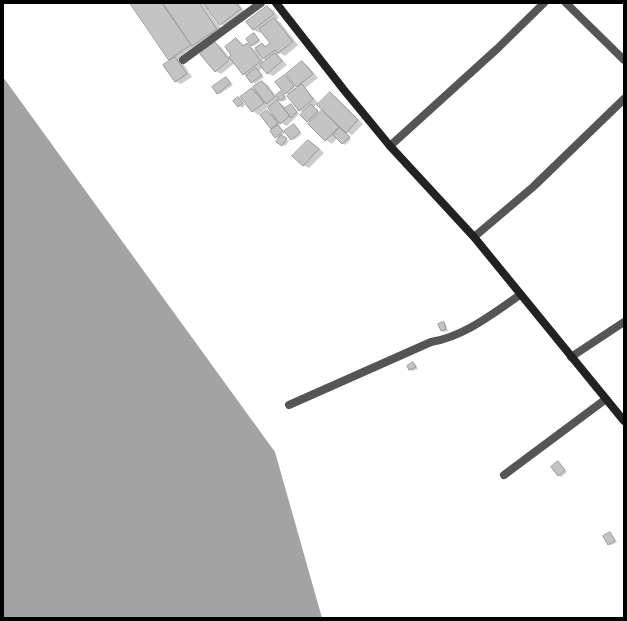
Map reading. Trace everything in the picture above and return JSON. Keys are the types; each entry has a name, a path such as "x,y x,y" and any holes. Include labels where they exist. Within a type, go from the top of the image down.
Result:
{"main road":[{"path":"276,3 390,146 474,237 624,421"}],"street":[{"path":"183,60 261,3"},
{"path":"390,146 498,48 544,3"},
{"path":"566,3 624,60"},
{"path":"474,237 533,187 624,99"},
{"path":"289,406 431,342 444,340 455,336 471,328 520,295"},
{"path":"571,357 624,322"},
{"path":"504,476 606,399"}],"shaded area":[{"path":"3,77 275,452 322,618 3,618"}],"building":[{"path":"130,3 162,3 191,45 169,60"},
{"path":"163,3 199,3 217,29 192,46"},
{"path":"204,3 236,3 241,9 220,25"},
{"path":"267,6 274,14 253,30 246,22"},
{"path":"274,18 293,42 278,53 275,50 263,59 255,48 262,43 265,47 270,43 259,29"},
{"path":"254,33 259,40 251,46 246,39"},
{"path":"236,38 243,46 247,43 261,61 243,75 229,57 231,55 225,47"},
{"path":"215,42 229,60 215,72 200,54"},
{"path":"275,53 282,61 267,74 260,65"},
{"path":"175,57 187,74 175,82 163,65"},
{"path":"302,61 313,74 296,87 286,74"},
{"path":"256,68 262,75 251,83 246,76"},
{"path":"285,75 294,86 285,94 275,82"},
{"path":"226,77 231,83 217,94 212,87"},
{"path":"262,81 275,97 266,104 253,87"},
{"path":"302,84 313,99 299,111 287,96"},
{"path":"252,88 264,103 252,112 240,97"},
{"path":"281,91 285,97 280,101 276,95"},
{"path":"330,92 358,120 346,133 317,105"},
{"path":"238,97 243,103 238,107 233,101"},
{"path":"277,100 290,116 280,124 268,108"},
{"path":"291,104 297,112 291,118 284,109"},
{"path":"311,104 318,111 307,122 300,115"},
{"path":"267,110 278,123 271,129 260,115"},
{"path":"322,110 339,127 325,141 308,124"},
{"path":"294,124 300,132 291,140 284,131"},
{"path":"278,125 283,131 275,138 270,131"},
{"path":"340,128 350,137 342,144 333,135"},
{"path":"281,135 287,138 282,146 276,142"},
{"path":"308,140 319,149 303,166 292,156"},
{"path":"444,322 446,329 441,331 438,324"},
{"path":"413,362 416,367 409,370 407,366"},
{"path":"558,461 565,470 558,476 551,467"},
{"path":"610,532 615,541 608,545 603,536"}]}
